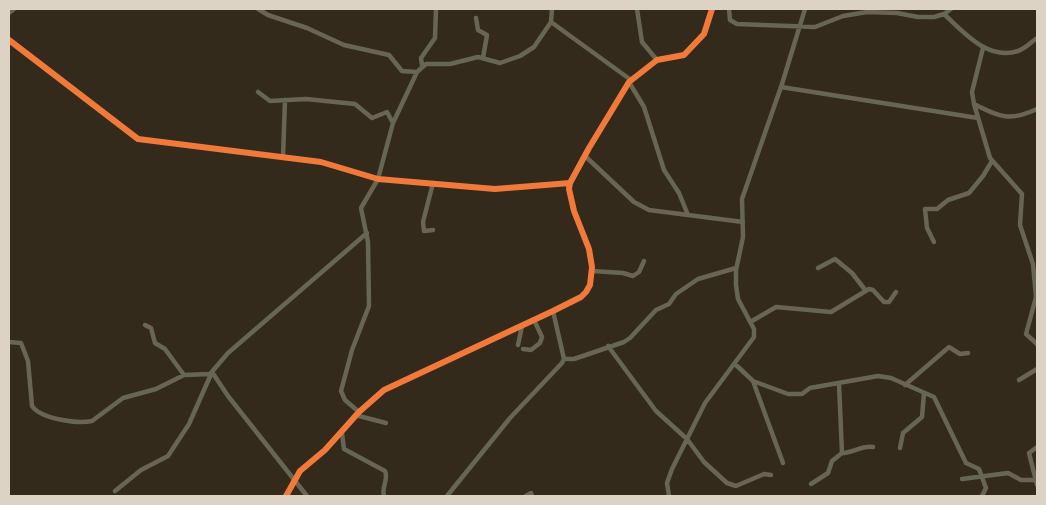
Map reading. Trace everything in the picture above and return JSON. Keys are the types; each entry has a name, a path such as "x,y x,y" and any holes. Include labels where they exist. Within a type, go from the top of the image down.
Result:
{"street":[{"path":"9,12 14,9"},
{"path":"258,9 268,15 307,28 344,45 389,55 402,71 417,72"},
{"path":"422,66 421,58 434,38 436,9"},
{"path":"386,423 357,414 345,400 341,391 352,350 369,306 367,233 361,208 378,179 393,123 417,72 422,66 450,64 474,58 483,58 500,63 523,54 534,48 551,22 552,9"},
{"path":"637,9 642,42 657,60"},
{"path":"286,496 300,471 342,433 357,414 376,396 393,385 553,312 581,297 586,292 592,271 589,249 578,224 570,196 570,184 630,81 657,60 679,58 693,48 704,34 712,9"},
{"path":"729,9 730,20 737,24 801,27 819,26 843,16 867,12 898,13 922,18 944,14 951,9"},
{"path":"670,496 667,489 668,478 706,403 754,337 752,321 738,299 736,268 743,237 744,190 781,87 805,9"},
{"path":"944,14 983,48 1000,52 1015,52 1037,38"},
{"path":"476,18 478,30 487,35 483,58"},
{"path":"551,22 630,81 644,107 664,170 679,193 688,215"},
{"path":"9,40 138,139 321,162 378,179 495,189 570,184"},
{"path":"983,48 972,92 974,104 992,161 1022,194 1020,224 1033,264 1036,297 1026,334 1037,344"},
{"path":"781,87 978,118"},
{"path":"258,92 270,101 306,99 355,104 372,118 387,112 393,123"},
{"path":"283,157 286,100"},
{"path":"974,104 1007,118 1018,117 1037,109"},
{"path":"585,156 634,202 649,210 743,222"},
{"path":"934,242 927,228 925,209 937,209 948,200 969,193 992,161"},
{"path":"433,183 423,222 424,231 433,230"},
{"path":"115,490 141,470 168,456 189,424 212,372 228,353 367,233"},
{"path":"818,268 835,259 852,273 866,291"},
{"path":"592,271 622,273 633,276 639,272 644,261"},
{"path":"450,495 510,418 564,359 574,359 630,338 656,310 669,304 676,294 698,279 736,268"},
{"path":"752,321 776,307 831,312 871,288 886,303 894,298 896,292"},
{"path":"553,312 564,359"},
{"path":"523,349 532,350 540,343 542,334 534,320"},
{"path":"145,325 151,328 155,343 166,350 184,375"},
{"path":"518,345 522,326"},
{"path":"9,342 21,343 27,358 33,408 52,418 92,421 120,399 156,389 184,375 207,375 212,372"},
{"path":"608,346 656,411 687,439 699,457 731,485 736,486 764,474 771,475"},
{"path":"905,384 949,346 960,354 968,353"},
{"path":"735,364 753,381 788,394 795,395 810,388 878,376 905,384 924,393 936,400 966,463 978,467 986,488 982,496"},
{"path":"1019,380 1037,369"},
{"path":"212,372 228,396 306,496"},
{"path":"753,381 783,462"},
{"path":"839,384 842,453"},
{"path":"900,448 903,433 922,418 924,393"},
{"path":"342,433 344,449 385,471 384,496"},
{"path":"811,484 829,472 832,461 842,453 849,453 867,446 873,447"},
{"path":"962,479 1008,473 1021,480 1037,481 1030,453 1037,447"},
{"path":"526,496 531,493 532,496"}],"cycle path":[{"path":"286,496 300,471 325,450 359,412 384,390 553,311 581,297 586,292 590,285 592,267 589,249 574,211 569,189 570,183 629,82 657,60 684,55 704,34 712,9"},
{"path":"9,40 138,139 321,162 378,179 495,189 570,183"}]}
